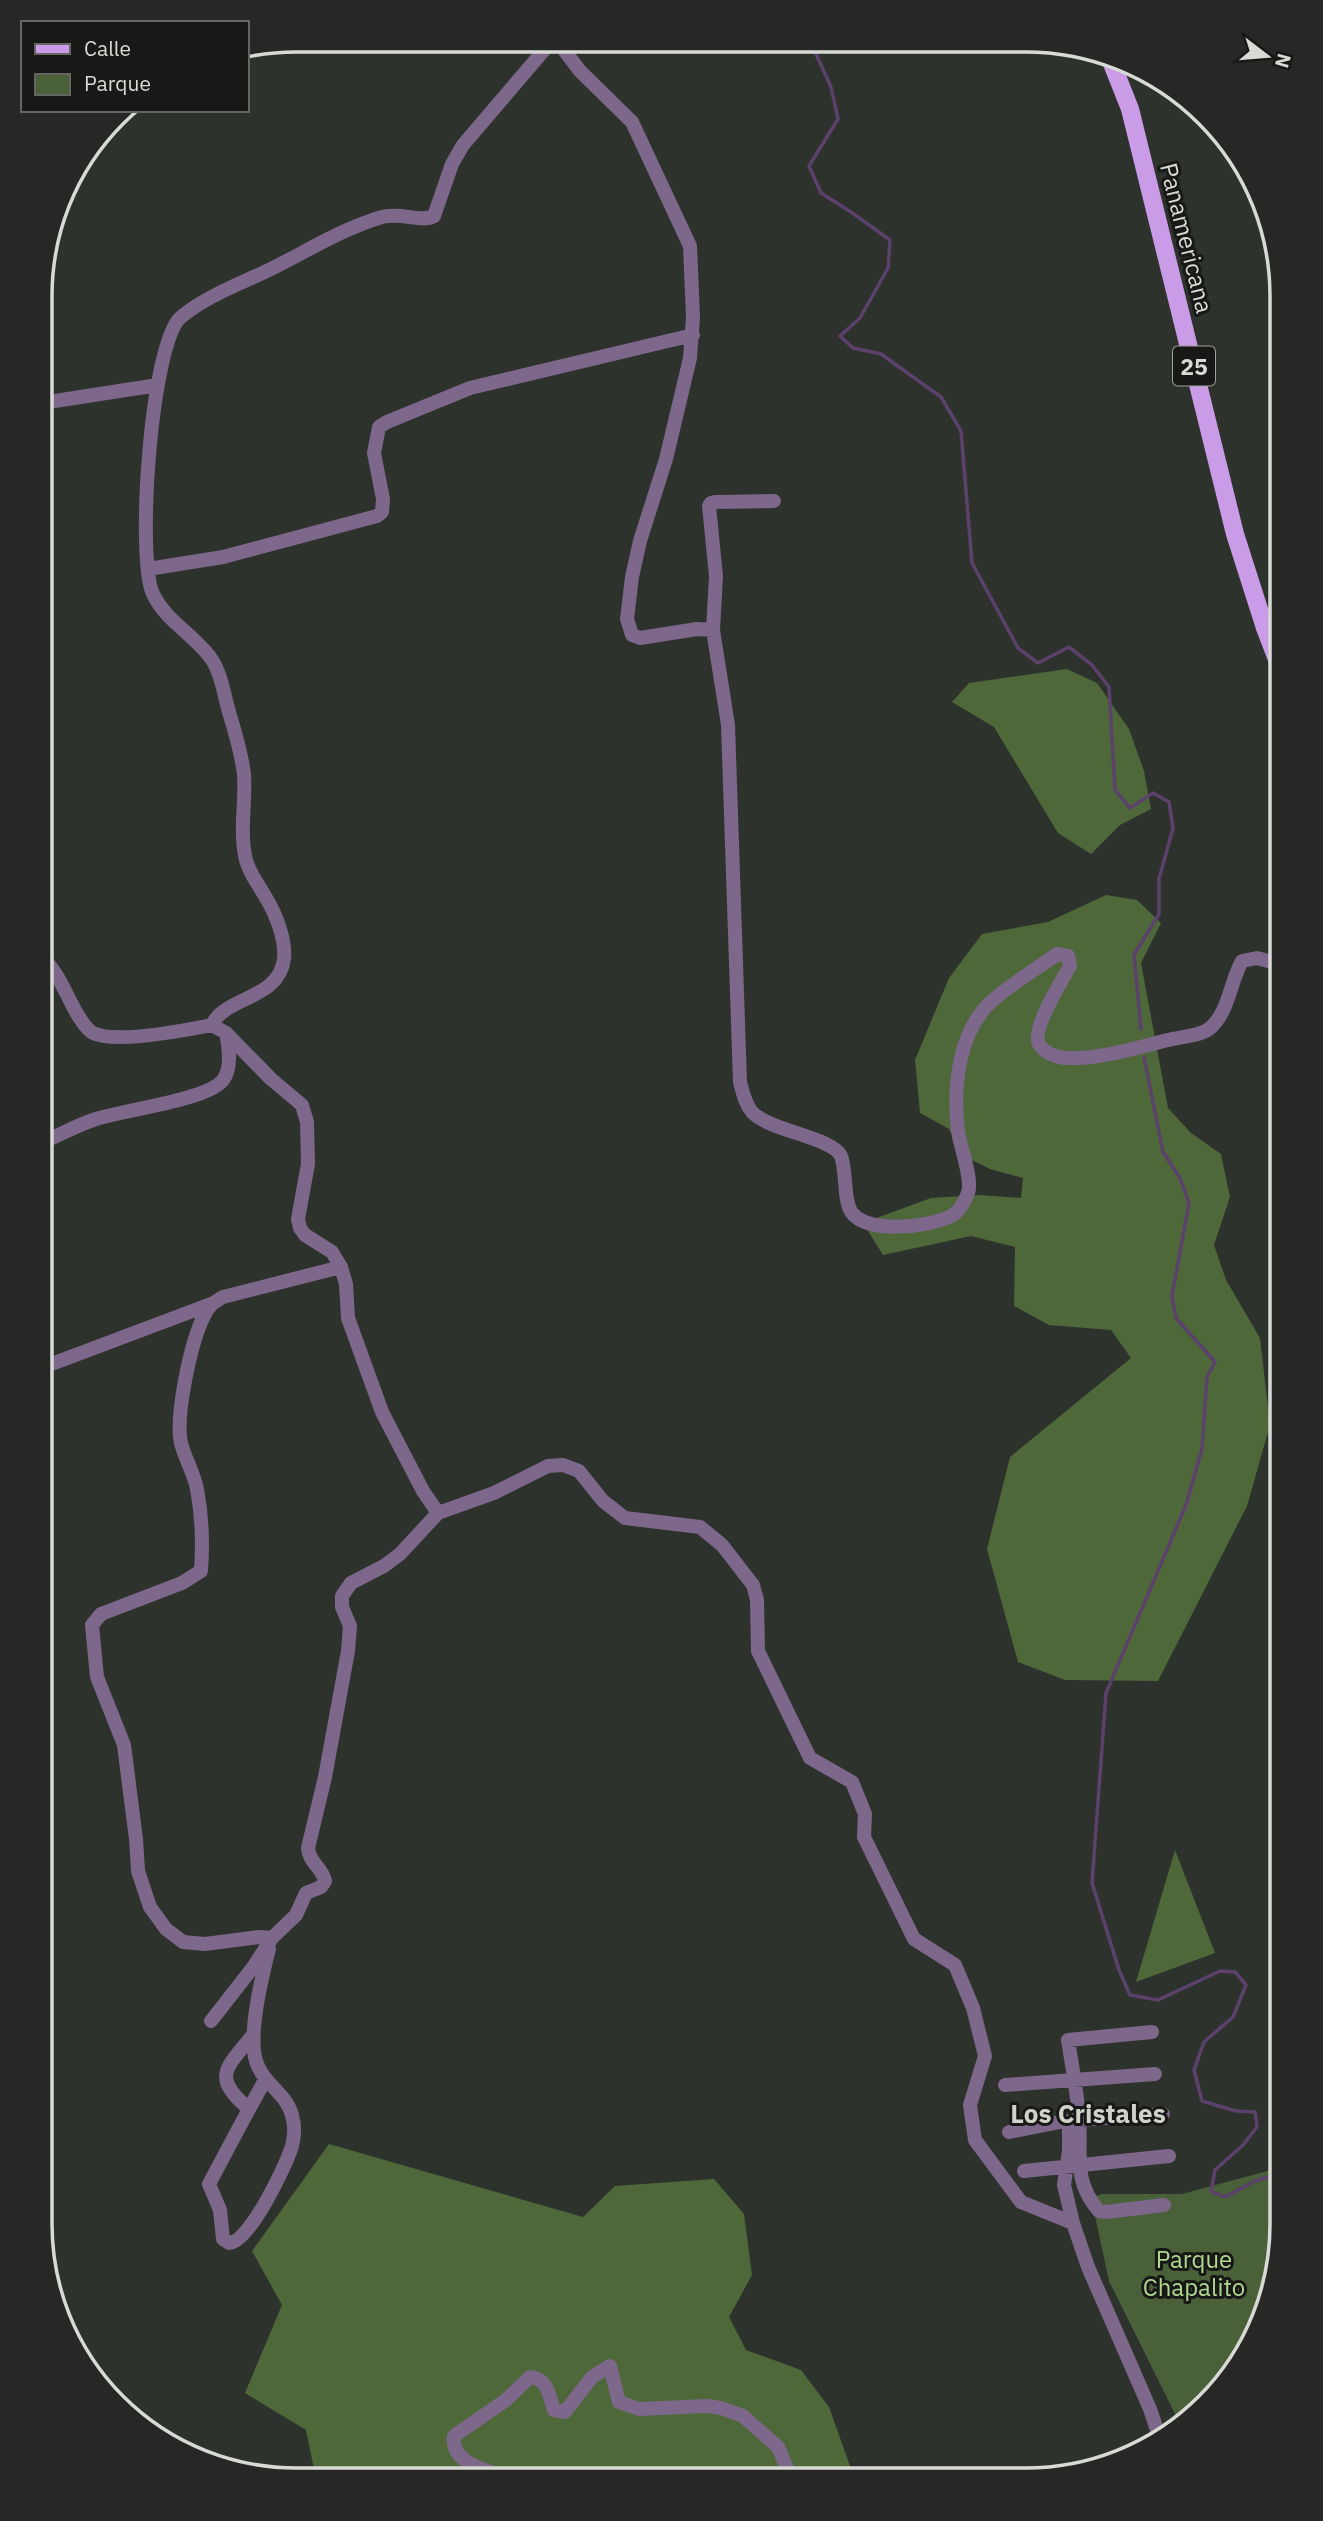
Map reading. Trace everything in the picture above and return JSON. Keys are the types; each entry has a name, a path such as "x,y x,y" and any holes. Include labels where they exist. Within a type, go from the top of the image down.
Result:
{"main road":[{"name":"Panamericana","path":"1114,69 1130,109 1235,534 1270,641"}],"street":[{"path":"212,1025 219,1016 255,997 274,981 283,965 284,950 272,909 253,878 246,860 243,830 244,773 217,669 206,652 163,610 153,595 148,569 145,505 147,468 158,386 169,333 184,314 208,300 365,223 393,215 426,219 434,216 452,164 463,145 542,52"},
{"path":"566,52 580,71 632,122 687,235 692,264 693,335 675,425 636,557 627,619 632,635 640,638 697,629 713,630"},
{"path":"148,569 223,557 377,516 382,512 383,499 374,453 379,427 387,422 470,388 693,335"},
{"path":"52,402 158,386"},
{"path":"774,500 710,503 716,576 713,630 728,725 740,1083 744,1100 757,1116 786,1130 834,1147 841,1155 849,1209 856,1217 877,1225 911,1227 950,1217 960,1210 970,1190 958,1130 958,1083 967,1038 976,1020 991,1002 1057,954 1068,956 1070,965 1040,1025 1038,1037 1044,1049 1055,1056 1067,1058 1128,1051 1208,1030 1219,1018 1242,961 1256,958 1270,962"},
{"path":"52,968 75,1010 93,1033 105,1036 132,1035 173,1032 212,1025 226,1033 271,1079 302,1105 307,1122 308,1164 298,1219 300,1228 305,1235 332,1252 341,1267 346,1284 348,1318 382,1412 423,1491 438,1513"},
{"path":"52,1138 98,1118 173,1101 215,1087 225,1078 227,1072 226,1033"},
{"path":"52,1364 211,1304 223,1297 341,1267"},
{"path":"211,1304 198,1331 186,1382 180,1429 181,1444 197,1489 203,1541 201,1571 182,1583 101,1614 95,1619 91,1633 101,1690 124,1745 138,1871 150,1907 166,1929 183,1942 205,1944 259,1937 272,1938"},
{"path":"211,2021 272,1938 296,1915 306,1893 321,1887 325,1881 310,1857 308,1848 326,1777 348,1651 350,1626 342,1607 342,1596 351,1583 384,1566 400,1554 438,1513 501,1490 548,1466 564,1465 579,1471 603,1501 625,1518 700,1527 722,1545 752,1585 757,1600 758,1651 810,1758 852,1782 864,1814 864,1837 914,1939 955,1965 973,2008 985,2056 970,2105 975,2140 1021,2202 1073,2223"},
{"path":"265,2080 209,2184 220,2210 223,2239 229,2243 238,2242 250,2228 292,2146 294,2121 291,2111 285,2100 265,2080 254,2055 253,2035 272,1938"},
{"path":"1152,2032 1068,2040 1079,2120 1072,2166 1064,2185 1088,2267 1157,2430"},
{"path":"249,2109 230,2092 226,2075 227,2067 253,2035"},
{"path":"1005,2085 1155,2074"},
{"path":"1079,2120 1163,2114"},
{"path":"1009,2132 1068,2121 1072,2166 1099,2211 1164,2205"},
{"path":"1024,2171 1168,2156"},
{"path":"484,2468 463,2460 456,2454 454,2436 506,2400 530,2377 537,2377 544,2382 554,2410 558,2413 565,2412 593,2377 610,2366 619,2402 630,2407 706,2406 743,2416 778,2447 787,2468"}],"green space":[{"path":"1067,669 1097,683 1129,729 1144,771 1151,809 1120,825 1091,854 1058,833 994,727 952,702 969,683"},
{"path":"1106,895 1137,900 1161,923 1141,963 1168,1108 1191,1133 1221,1154 1230,1197 1214,1245 1226,1280 1260,1338 1270,1425 1247,1506 1158,1681 1065,1680 1018,1662 987,1549 1010,1457 1131,1358 1111,1330 1049,1325 1014,1306 1015,1247 971,1236 883,1255 863,1223 931,1198 979,1195 1021,1198 1023,1178 990,1169 962,1155 949,1129 920,1113 915,1060 949,978 982,934 1048,922"},
{"path":"1175,1850 1215,1953 1136,1982"},
{"path":"329,2144 583,2217 615,2186 714,2179 744,2214 752,2275 729,2317 746,2350 801,2370 829,2407 851,2468 314,2468 306,2430 245,2393 282,2305 252,2251"},
{"name":"Parque Chapalito","path":"1270,2170 1270,2241 1258,2303 1238,2347 1220,2373 1176,2417 1109,2281 1091,2197 1103,2194 1182,2194"}],"waterway":[{"path":"815,52 831,87 838,119 809,166 821,193 890,240 888,268 860,318 840,336 853,348 881,354 941,397 961,431 972,563 1018,648 1038,663 1069,647 1092,665 1109,687 1115,790 1130,808 1153,793 1169,802 1173,828 1159,879 1159,914 1134,955 1141,1029"},
{"path":"1144,1057 1163,1152 1180,1178 1189,1203 1172,1296 1176,1318 1215,1362 1207,1377 1202,1449 1186,1505 1106,1693 1092,1883 1119,1970 1130,1995 1158,2000 1220,1971 1235,1972 1246,1985 1233,2017 1204,2042 1194,2070 1202,2101 1236,2111 1255,2112 1257,2127 1243,2145 1215,2170 1211,2191 1225,2197 1255,2181 1270,2177"}],"district":[{"name":"Los Cristales","path":"1088,2113"}]}
